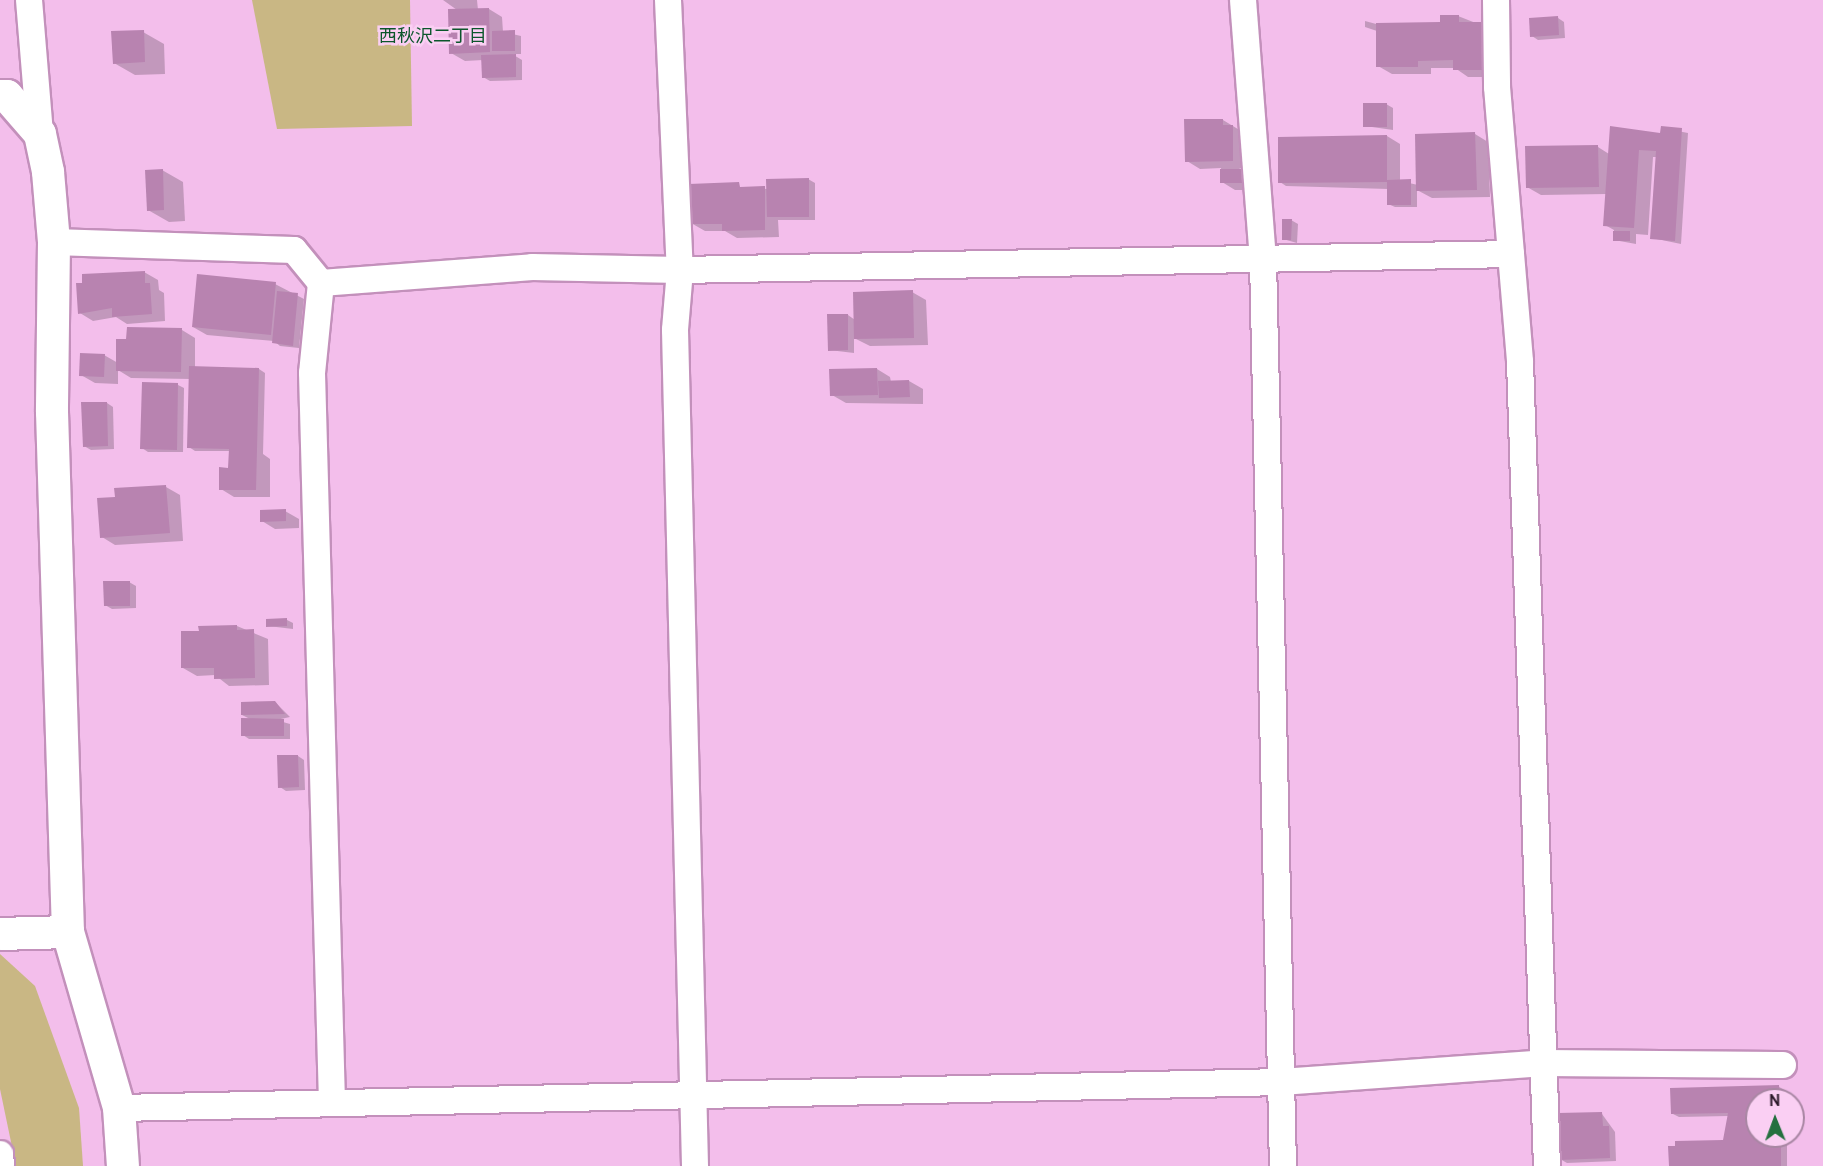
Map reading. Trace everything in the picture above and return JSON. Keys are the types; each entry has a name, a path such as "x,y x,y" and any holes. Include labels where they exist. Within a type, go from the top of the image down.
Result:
{"street":[{"path":"29,0 40,134 48,172 54,242 52,412 68,932 119,1108 123,1166"},
{"path":"668,0 680,270 675,330 695,1166"},
{"path":"1244,0 1263,259 1282,1166"},
{"path":"1496,0 1497,87 1520,362 1547,1166"},
{"path":"0,96 7,96 40,134"},
{"path":"54,242 294,250 321,283 312,373 332,1101"},
{"path":"321,283 532,267 680,270 1511,254"},
{"path":"0,934 68,932"},
{"path":"119,1108 332,1101 1281,1082 1544,1063 1784,1065"},
{"path":"0,1154 1,1166"}],"shaded area":[{"path":"252,0 410,0 412,126 277,129"},
{"path":"0,954 35,986 79,1108 83,1166 16,1166 0,1089"}],"building":[{"path":"489,8 490,52 449,54 448,9"},
{"path":"1440,15 1459,15 1459,22 1482,22 1483,70 1453,70 1453,60 1418,61 1418,67 1376,67 1376,23 1440,22"},
{"path":"1558,16 1559,35 1530,37 1529,18"},
{"path":"144,30 145,62 113,64 111,31"},
{"path":"515,30 515,51 492,51 492,31"},
{"path":"516,54 516,77 482,78 481,55"},
{"path":"1363,103 1387,103 1387,127 1363,127"},
{"path":"1184,119 1223,119 1223,125 1233,125 1233,161 1185,162"},
{"path":"1610,126 1660,133 1661,126 1682,128 1675,241 1650,239 1656,151 1639,150 1634,228 1603,226"},
{"path":"1475,132 1477,190 1416,191 1415,134"},
{"path":"1387,135 1387,180 1411,179 1411,205 1387,205 1387,182 1278,183 1278,137"},
{"path":"1598,145 1599,187 1526,188 1525,146"},
{"path":"163,169 164,210 147,211 145,170"},
{"path":"1220,169 1243,169 1244,183 1220,183"},
{"path":"809,178 809,217 767,217 766,179"},
{"path":"739,182 740,187 765,186 765,230 722,231 722,224 689,224 689,184"},
{"path":"1282,219 1292,219 1291,240 1282,240"},
{"path":"1613,231 1630,231 1630,241 1613,241"},
{"path":"145,271 145,283 150,283 152,314 112,317 112,308 78,314 76,283 82,283 82,274"},
{"path":"197,274 276,282 271,335 192,327"},
{"path":"913,290 914,338 854,339 853,292"},
{"path":"277,291 298,293 293,346 272,343"},
{"path":"827,314 848,314 848,350 828,351"},
{"path":"127,327 182,328 181,372 116,371 116,339 126,339"},
{"path":"80,353 105,354 104,377 79,376"},
{"path":"189,366 259,368 256,490 219,490 219,467 228,468 229,449 187,448"},
{"path":"877,368 878,395 830,396 829,369"},
{"path":"909,380 910,397 879,398 878,381"},
{"path":"142,382 178,383 177,450 140,449"},
{"path":"81,402 107,402 108,446 83,447"},
{"path":"166,485 170,533 100,538 97,498 115,497 114,488"},
{"path":"286,509 286,521 260,522 260,510"},
{"path":"103,581 130,581 130,606 104,606"},
{"path":"287,618 287,626 266,627 266,619"},
{"path":"237,625 237,630 254,629 255,678 214,679 214,668 181,668 181,631 199,631 198,626"},
{"path":"275,701 285,714 241,715 241,702"},
{"path":"241,718 284,719 284,736 241,736"},
{"path":"277,755 298,755 299,787 278,788"},
{"path":"1779,1085 1779,1088 1745,1088 1745,1148 1781,1148 1781,1166 1669,1166 1668,1146 1675,1146 1675,1141 1723,1140 1728,1113 1671,1114 1670,1088"},
{"path":"1602,1112 1603,1126 1609,1126 1610,1158 1559,1160 1558,1113"}],"district":[{"name":"西秋沢二丁目","path":"433,38"}]}
